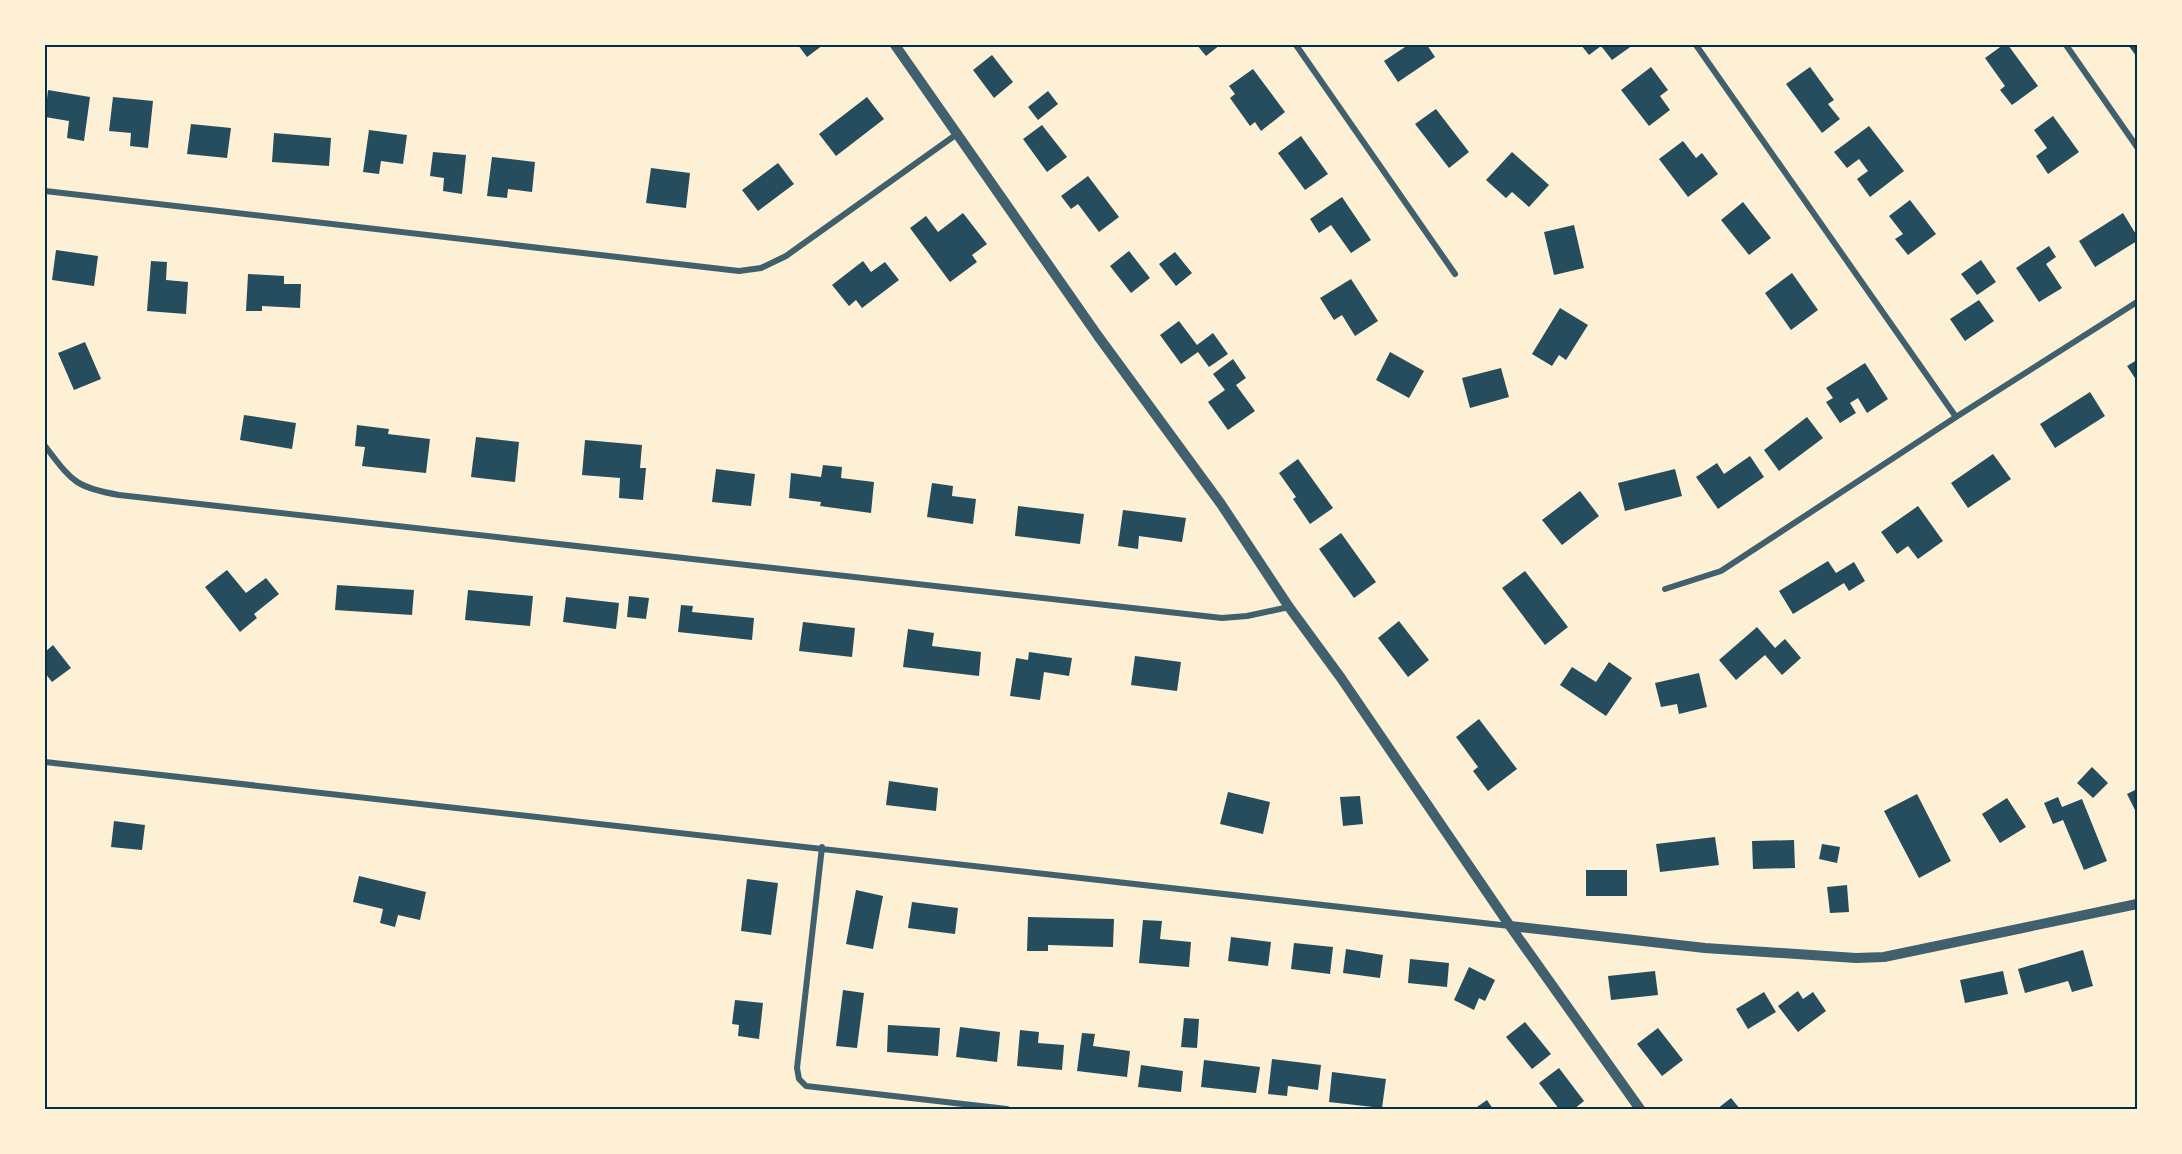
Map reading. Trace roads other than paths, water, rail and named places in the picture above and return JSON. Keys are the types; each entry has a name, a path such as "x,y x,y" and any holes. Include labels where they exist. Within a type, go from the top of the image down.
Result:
{"street":[{"path":"895,45 1098,336 1221,504 1289,607 1341,678 1510,926 1639,1109"},
{"path":"1296,45 1455,274"},
{"path":"1696,45 1956,417"},
{"path":"2066,45 2137,147"},
{"path":"45,191 739,271 762,268 786,256 957,134"},
{"path":"1665,589 1721,571 2137,302"},
{"path":"45,446 72,480 92,490 119,495 1222,618 1247,616 1289,607"},
{"path":"45,762 1705,948 1856,958 1884,957 2137,904"},
{"path":"822,848 797,1068 799,1079 806,1086 1007,1109"}]}
